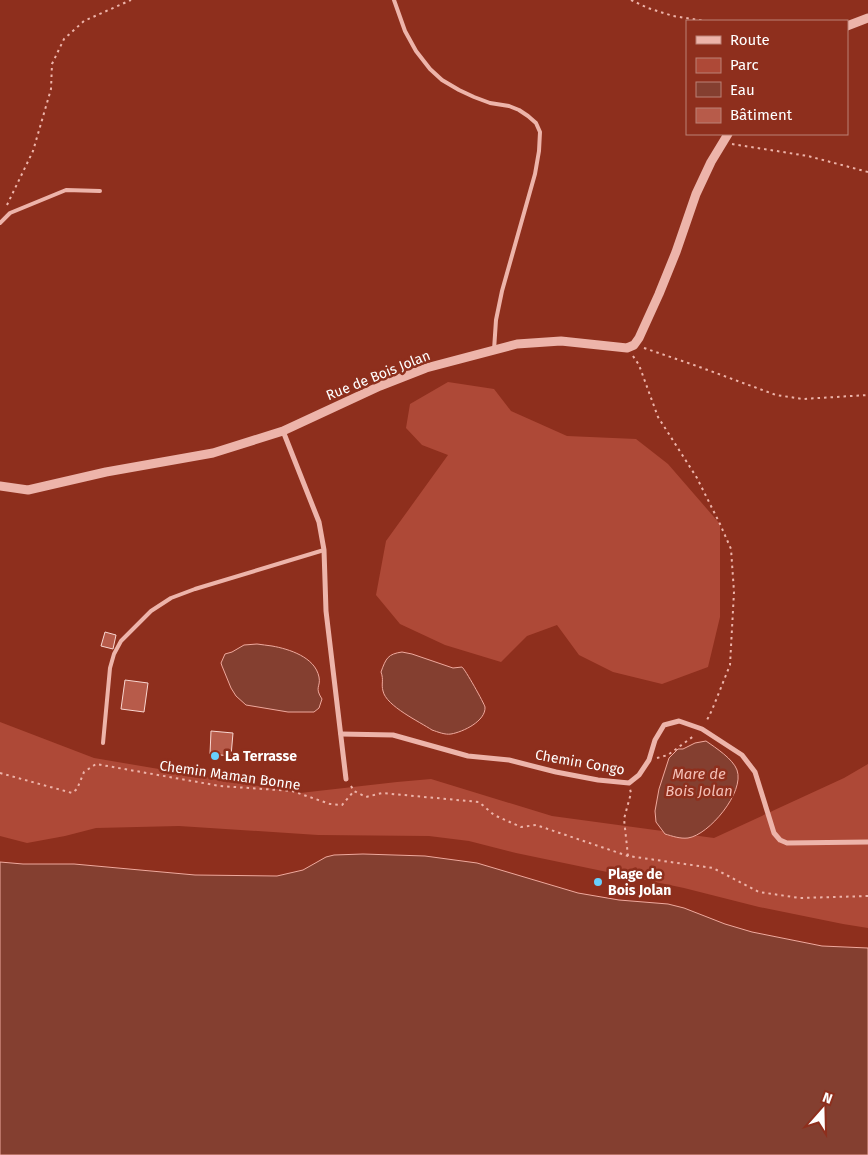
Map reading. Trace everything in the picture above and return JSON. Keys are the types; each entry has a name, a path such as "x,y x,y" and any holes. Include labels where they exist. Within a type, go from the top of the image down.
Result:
{"street":[{"path":"848,26 868,18"},
{"path":"630,346 639,338 676,252 696,194 711,162 727,135"},
{"name":"Rue de Bois Jolan","path":"0,486 28,490 106,472 212,453 283,431 380,386 426,368 517,344 561,341 630,346"},
{"path":"283,431 319,522 324,550 326,611 346,779"},
{"name":"Chemin Congo","path":"341,734 393,735 468,756 509,760 598,780 629,782 639,775 649,760 654,740 664,725 679,722 702,729 742,755 755,772 774,834 780,840 788,843 868,842"}],"lane":[{"path":"394,0 405,30 416,51 430,69 442,80 474,97 519,110 536,124 540,132 535,174 502,291 496,320 494,350"},
{"path":"0,223 10,214 66,190 100,191"},
{"path":"103,743 110,668 114,654 121,641 151,612 172,598 195,589 324,550"}],"path":[{"path":"4,210 34,151 51,89 52,64 64,38 84,21 131,0"},
{"path":"631,0 673,16 698,20"},
{"path":"723,142 808,156 868,172"},
{"path":"630,346 694,365 776,395 803,399 868,395"},
{"path":"630,346 658,417 697,478 731,550 734,592 730,665 712,710 702,729 668,755 649,760"},
{"name":"Chemin Maman Bonne","path":"0,774 72,793 78,788 84,772 96,764 220,786 292,791 330,804 342,805 354,791 366,797 382,793 479,802 494,815 521,827 536,825 628,856"},
{"path":"629,782 631,793 624,819 628,856 713,868 759,892 800,898 868,896"}],"green space":[{"path":"448,382 494,389 511,411 567,436 636,439 668,464 720,524 720,617 708,667 662,684 613,672 579,655 557,625 527,636 501,662 445,645 400,624 376,595 386,541 448,455 422,445 406,428 410,404"},
{"path":"0,722 94,758 300,793 431,779 552,816 714,838 844,778 868,764 868,928 759,907 684,888 516,853 469,841 429,836 318,835 179,826 96,828 27,843 0,836"}],"water":[{"path":"257,644 279,647 293,652 307,659 312,664 317,670 319,677 318,689 322,699 319,708 314,712 288,712 246,705 236,696 221,663 225,654 244,645"},
{"path":"402,652 453,668 462,667 485,707 482,717 467,728 456,733 446,734 432,730 397,708 385,697 381,672 388,658"},
{"name":"Mare de Bois Jolan","path":"706,741 724,754 735,766 738,779 736,789 723,811 706,829 688,838 665,834 656,822 655,811 659,789 669,758 678,749"},
{"path":"363,854 425,856 477,863 578,893 619,900 668,904 684,908 752,932 822,946 868,948 868,1155 0,1155 0,862 74,864 195,875 277,876 303,870 326,857"}],"building":[{"path":"105,632 116,635 113,649 101,646"},
{"path":"125,680 148,683 144,712 121,709"},
{"path":"211,731 233,733 231,756 210,754"}],"place":[{"name":"La Terrasse","path":"215,756"},
{"name":"Plage de Bois Jolan","path":"598,882"}]}
